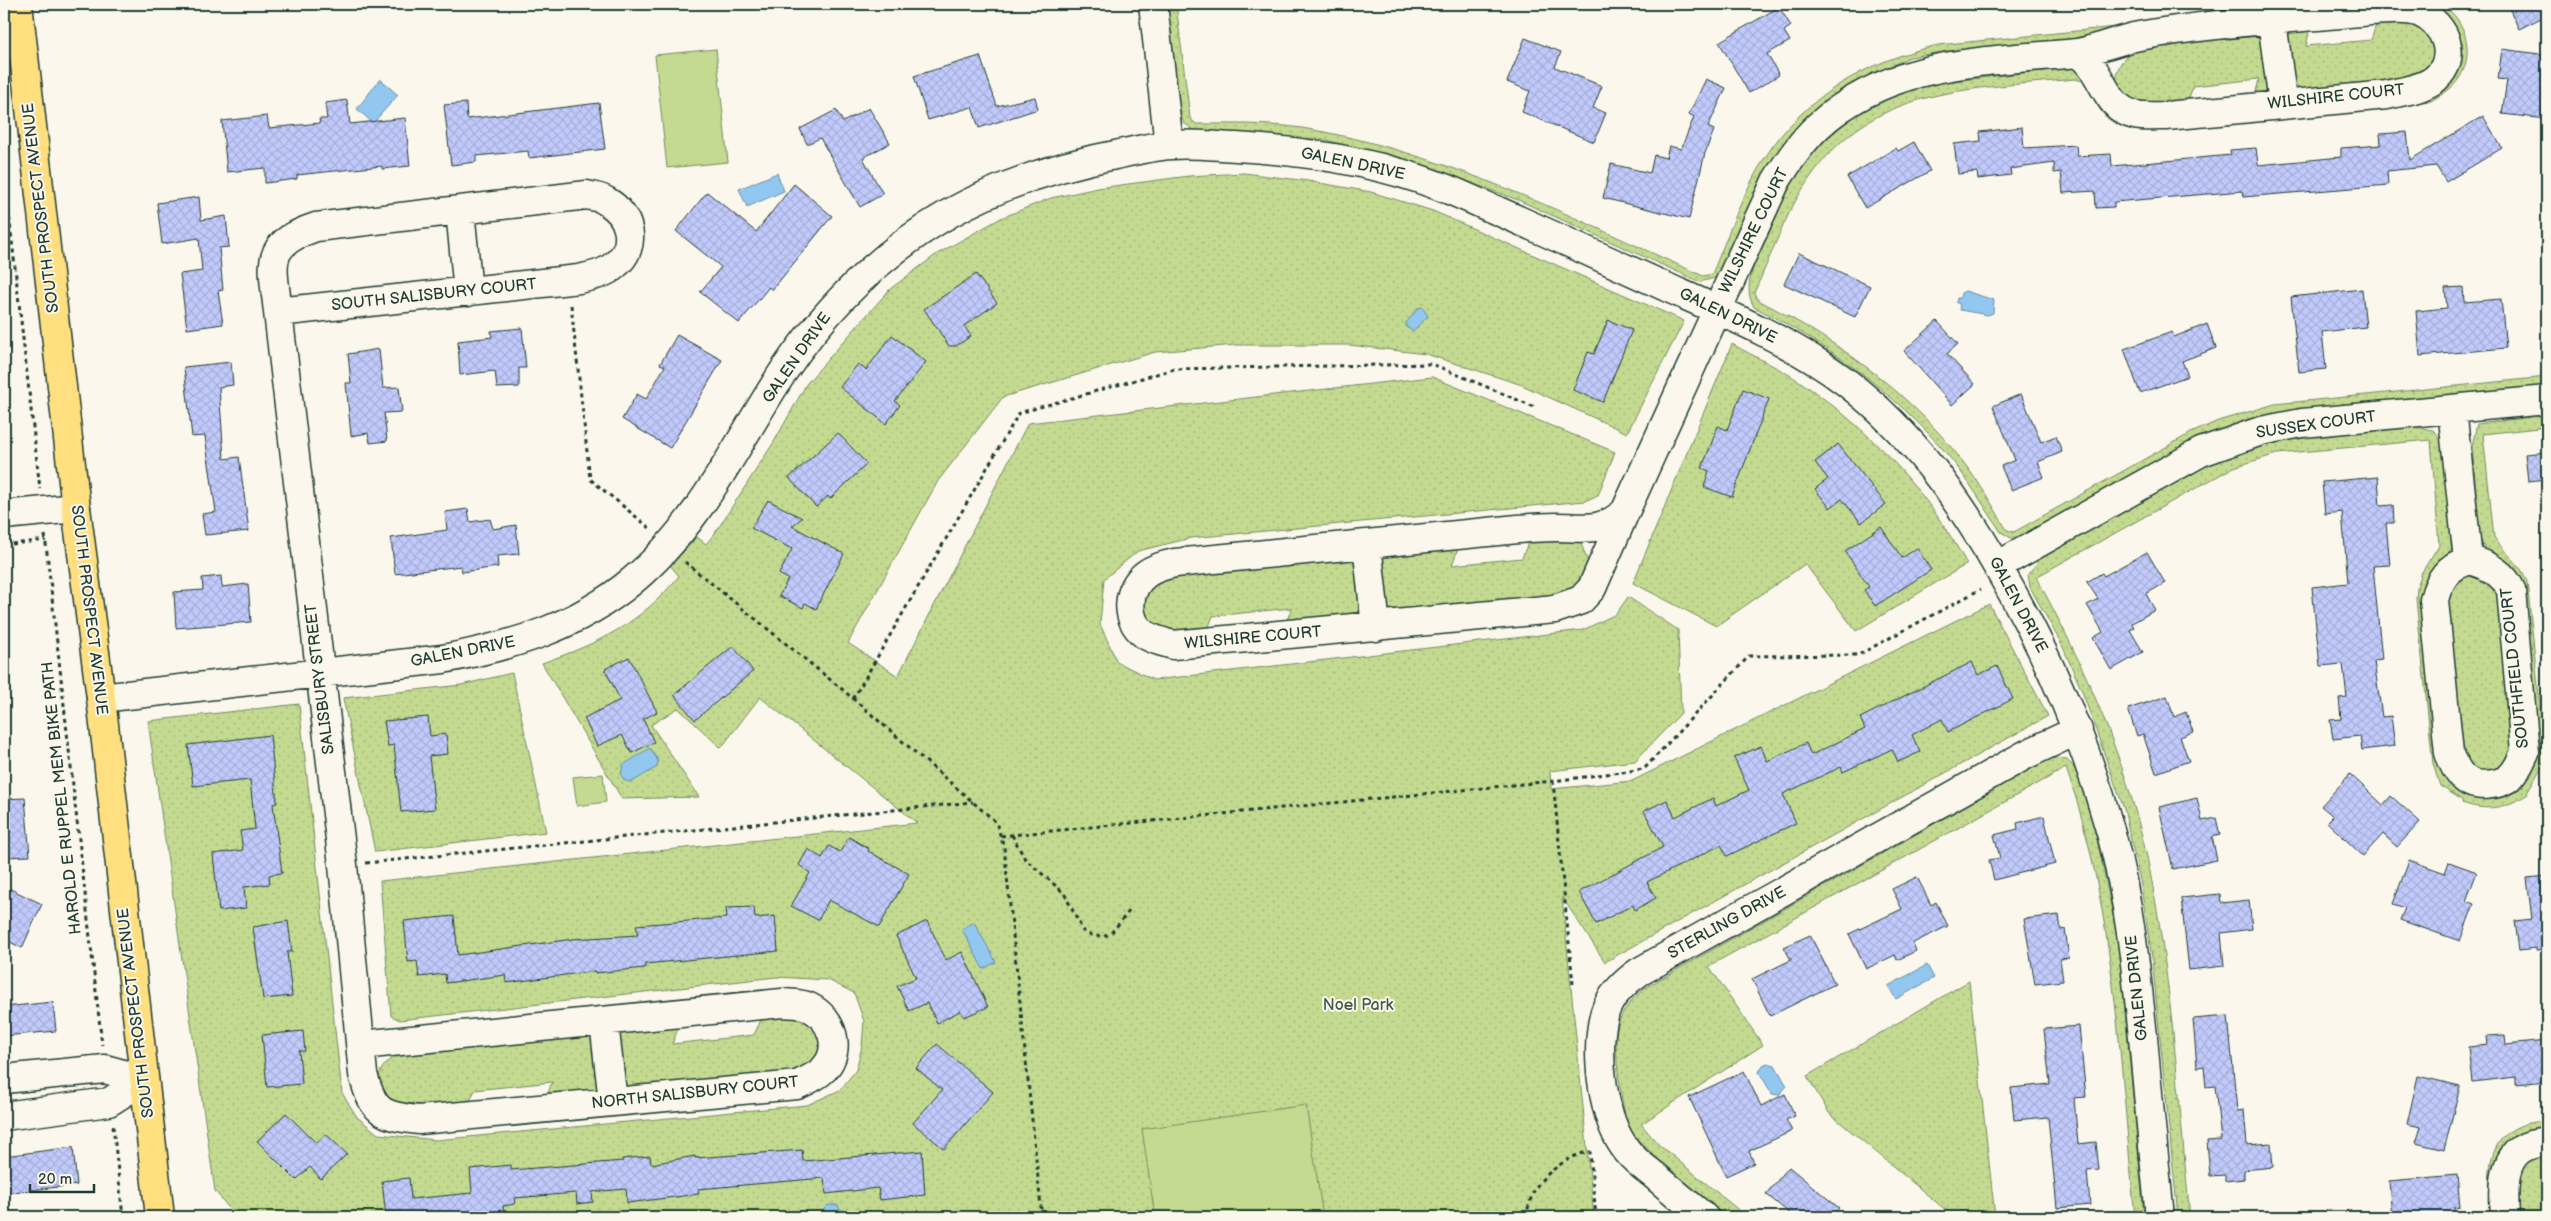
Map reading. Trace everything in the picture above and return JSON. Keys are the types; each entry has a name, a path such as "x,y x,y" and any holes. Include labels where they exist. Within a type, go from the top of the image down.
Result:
{"main road":[{"name":"SOUTH PROSPECT AVENUE","path":"18,4 76,508 101,698 160,1217"}],"street":[{"path":"1153,4 1170,145"},
{"name":"WILSHIRE COURT","path":"1625,512 1614,522 1593,529 1557,527 1518,529 1175,563 1146,574 1138,582 1132,594 1130,609 1134,621 1143,633 1155,640 1173,645 1555,609 1574,603 1592,588 1716,309 1776,181 1794,153 1817,127 1842,107 1881,84 1912,73 1958,65 2077,54 2104,48 2137,36 2370,11 2411,11 2438,24 2447,43 2446,61 2440,72 2434,79 2420,87 2387,95 2166,116 2134,115 2120,108 2108,96 2086,59 2077,54"},
{"path":"2272,21 2283,104"},
{"name":"GALEN DRIVE","path":"101,698 443,658 496,649 537,636 576,618 609,599 633,580 660,556 685,527 711,490 783,373 816,326 877,264 944,216 979,197 1034,175 1074,163 1170,145 1283,150 1338,158 1402,174 1438,186 1536,228 1716,309 1810,357 1849,384 1884,415 1930,463 1952,493 2024,613 2057,678 2078,730 2112,836 2127,904 2136,970 2160,1217"},
{"name":"SOUTH SALISBURY COURT","path":"587,195 604,199 617,208 627,220 629,229 626,252 616,264 602,274 579,279 468,292 278,312 273,266 276,254 284,242 294,234 316,227 587,195"},
{"path":"460,210 468,292"},
{"name":"SALISBURY STREET","path":"278,312 343,865 362,1045"},
{"name":"SUSSEX COURT","path":"1997,566 2201,452 2231,439 2302,423 2547,400"},
{"path":"2452,409 2468,560"},
{"path":"4,515 76,508"},
{"path":"1367,544 1376,627"},
{"name":"SOUTHFIELD COURT","path":"2468,560 2483,564 2506,579 2511,590 2525,752 2519,766 2509,778 2495,784 2479,785 2464,779 2456,769 2449,753 2434,600 2437,586 2446,572 2456,564 2468,560"},
{"name":"STERLING DRIVE","path":"1704,1217 1628,1154 1608,1116 1601,1062 1602,1031 1606,1011 1611,1000 1628,979 1639,972 2027,754 2078,730"},
{"name":"NORTH SALISBURY COURT","path":"782,1003 808,1006 822,1015 831,1027 834,1040 831,1057 825,1068 810,1079 797,1084 419,1120 396,1118 380,1111 369,1097 363,1074 362,1045 782,1003"},
{"path":"604,1022 613,1102"},
{"path":"4,1079 105,1069 144,1080"},
{"path":"4,1116 109,1102 144,1080"},
{"path":"2505,1217 2503,1186 2506,1171 2513,1157 2524,1148 2538,1143 2547,1144"}],"path":[{"path":"4,170 40,491"},
{"path":"570,297 590,479 653,531"},
{"path":"853,699 1019,413 1174,369 1432,364 1537,408"},
{"name":"HAROLD E RUPPEL MEM BIKE PATH","path":"4,544 46,538 102,1048"},
{"path":"681,558 853,699 996,822 1004,847 1042,1217"},
{"path":"1001,836 1553,781 1644,769 1749,656 1858,655 1981,589"},
{"path":"1553,781 1573,984"},
{"path":"358,864 973,802"},
{"path":"1012,835 1025,859 1064,893 1083,931 1091,936 1103,937 1111,933 1130,910"},
{"path":"112,1120 123,1217"},
{"path":"1526,1217 1534,1189 1569,1158 1590,1152 1596,1217"}],"green space":[{"path":"1165,4 1176,4 1190,118 1196,124 1289,126 1355,139 1406,153 1507,189 1703,276 1712,274 1749,186 1764,159 1780,137 1818,99 1862,71 1912,52 1938,45 2343,4 2043,44 1948,51 1910,57 1856,82 1820,108 1718,277 1700,282 1518,200 1436,170 1326,140 1195,131 1184,123 1177,108"},
{"path":"2425,4 2441,4 2448,9 2461,26 2467,44 2466,63 2458,80 2449,89 2431,101 2140,131 2127,128 2110,120 2099,108 2083,81 2075,79 1951,92 1915,101 1881,115 1849,135 1821,164 1789,213 1754,293 1758,300 1821,335 1850,355 1906,400 1955,452 1981,487 2007,530 2014,532 2191,433 2218,421 2275,404 2547,377 2547,387 2314,410 2249,419 2209,434 2030,534 2011,538 2001,532 1947,454 1904,410 1882,390 1833,353 1754,307 1750,298 1749,289 1752,270 1789,190 1807,161 1819,147 1847,122 1863,111 1896,94 1913,88 1944,82 2078,68 2115,120 2454,77 2460,54 2458,32 2447,15 2437,8"},
{"path":"2378,19 2426,26 2438,56 2415,81 2301,95 2287,83 2281,41 2292,27 2311,25 2306,46 2371,40"},
{"path":"2253,31 2268,43 2273,85 2260,99 2254,100 2259,79 2193,86 2186,107 2129,101 2115,82 2117,71 2122,62 2136,46"},
{"path":"716,49 728,162 667,168 655,55"},
{"name":"Noel Park","path":"1244,173 1308,181 1371,192 1433,211 1684,321 1627,433 1522,385 1426,354 1349,345 1236,345 1155,352 1003,397 938,481 848,643 898,676 1028,423 1432,377 1615,452 1598,495 1585,501 1191,538 1138,551 1104,579 1100,624 1117,662 1154,680 1583,630 1616,614 1628,597 1678,630 1681,713 1635,761 1550,771 1551,789 1632,781 1989,604 2048,716 1605,962 1562,897 1594,1217 236,1217 215,1191 148,721 299,704 342,1093 357,1117 378,1134 436,1140 807,1105 840,1090 856,1070 862,1046 864,1021 854,993 828,980 776,977 400,1020 391,1016 380,881 917,823 760,697 721,748 678,708 651,725 699,797 622,799 542,663 582,648 617,630 634,619 664,593 679,576 670,565 697,537 706,544 715,533 774,442 807,383 890,289 937,254 1001,218 1051,198 1098,188 1189,176"},
{"path":"1732,344 1802,383 1852,421 1915,487 1934,511 1967,564 1856,631 1805,564 1716,626 1633,583"},
{"path":"2547,415 2547,427 2483,434 2494,537 2517,563 2527,582 2544,743 2544,763 2527,792 2528,794 2512,803 2489,808 2462,803 2462,800 2440,786 2433,764 2416,599 2417,587 2422,572 2439,545 2431,440 2277,454 2234,467 2036,577 2071,644 2102,713 2127,784 2147,857 2163,946 2190,1217 2178,1217 2152,958 2140,880 2124,809 2082,691 2062,645 2030,587 2028,574 2040,559 2206,464 2241,450 2279,440 2415,427 2433,430 2442,439 2452,525 2452,548 2436,565 2426,582 2471,797 2491,799 2507,795 2520,785 2532,769 2513,569 2498,557 2487,553 2480,539 2472,446 2477,424"},
{"path":"1531,535 1580,541 1588,562 1579,592 1398,620 1381,608 1376,565 1388,550 1460,543 1452,565 1522,558"},
{"path":"1348,554 1362,565 1367,609 1354,624 1282,631 1292,608 1213,616 1204,639 1147,624 1144,608 1145,597 1151,587 1163,576"},
{"path":"2473,573 2498,586 2513,761 2488,774 2469,768 2460,756 2444,601 2455,578"},
{"path":"512,673 546,832 375,852 343,698 461,685"},
{"path":"2057,758 2067,760 2073,766 2081,782 2097,839 2119,944 2144,1217 2135,1217 2120,1047 2106,933 2096,877 2083,822 2066,768 1709,966 1763,1045 1641,1124 1658,1144 1747,1217 1730,1218 1721,1213 1678,1178 1631,1132 1622,1100 1616,1035 1622,1015 1630,1003 1645,988 2045,761"},
{"path":"603,774 606,802 577,806 573,777"},
{"path":"1969,981 1995,1217 1954,1217 1829,1113 1807,1076"},
{"path":"784,1011 814,1021 825,1044 803,1076 633,1094 618,1078 613,1041 624,1027 681,1021 672,1044 754,1035 764,1013"},
{"path":"585,1031 600,1042 603,1084 592,1099 544,1104 552,1082 475,1090 465,1111 393,1108 380,1085 380,1073 383,1067 397,1054"},
{"path":"1306,1105 1323,1217 1155,1217 1142,1129"},
{"path":"2547,1121 2547,1131 2528,1134 2492,1217 2489,1182 2490,1166 2494,1152 2501,1140 2511,1130 2527,1124"},
{"path":"2547,1154 2547,1217 2515,1217 2513,1185 2527,1160"}],"water":[{"path":"380,79 398,95 373,123 357,109"},
{"path":"777,173 784,191 747,207 739,189"},
{"path":"1965,291 1994,300 1993,313 1988,315 1960,310 1959,303 1956,303 1957,298 1960,298 1961,293"},
{"path":"1422,307 1428,316 1413,331 1406,327 1406,323 1418,308"},
{"path":"650,748 658,761 657,767 632,782 625,781 621,775 623,765"},
{"path":"974,922 996,962 983,969 962,929"},
{"path":"1927,965 1934,978 1896,999 1888,986"},
{"path":"1767,1063 1775,1065 1787,1086 1779,1095 1772,1094 1759,1072 1763,1065"},
{"path":"828,1205 838,1205 840,1210 844,1210 844,1213 841,1214 841,1217 825,1217 824,1209"}],"building":[{"path":"2507,4 2547,4 2547,15 2519,29"},
{"path":"1779,7 1791,26 1784,31 1790,41 1767,54 1779,75 1749,93 1719,42"},
{"path":"1525,38 1561,52 1555,67 1602,86 1593,108 1606,113 1594,142 1522,112 1530,91 1507,82"},
{"path":"2502,49 2547,55 2547,119 2502,114 2507,80 2498,79"},
{"path":"980,56 997,106 1035,97 1038,109 979,128 972,107 928,120 914,76"},
{"path":"1706,79 1726,88 1708,127 1714,130 1705,153 1689,219 1603,198 1611,164 1650,173 1654,155 1666,158 1669,146 1681,149 1694,117 1689,114"},
{"path":"347,100 350,124 405,118 410,166 382,169 382,166 297,175 297,179 265,183 265,168 227,172 222,121 267,116 269,128 320,123 319,119 327,119 325,103"},
{"path":"466,103 467,119 599,103 605,149 529,158 528,151 476,156 476,162 451,165 444,105"},
{"path":"869,108 890,143 863,158 883,194 860,207 820,138 807,144 800,129 836,110 843,122"},
{"path":"2483,116 2502,148 2446,182 2436,166 2387,171 2388,185 2243,197 2242,191 2114,202 2114,207 2096,208 2095,191 2063,193 2061,172 2054,173 2054,163 2010,169 2011,175 1978,179 1977,172 1958,174 1954,144 1981,141 1980,132 2022,127 2024,148 2076,145 2077,156 2111,154 2112,166 2231,155 2230,150 2256,148 2258,165 2341,157 2341,148 2381,145 2380,134 2407,132 2410,160"},
{"path":"1914,142 1930,171 1865,208 1847,177 1896,148 1898,151"},
{"path":"794,184 832,216 772,290 769,287 739,323 700,292 721,267 676,231 707,192 756,232"},
{"path":"199,197 201,220 226,216 229,247 219,248 223,290 218,291 223,324 187,329 180,274 202,271 199,238 162,244 157,203"},
{"path":"1799,253 1870,286 1855,317 1784,284"},
{"path":"976,274 997,303 964,326 971,336 956,346 949,346 924,309"},
{"path":"2463,287 2464,302 2501,299 2506,348 2420,356 2416,311 2447,308 2445,288"},
{"path":"2362,289 2366,327 2322,332 2326,369 2299,372 2291,297"},
{"path":"1608,320 1632,330 1603,402 1573,390 1588,352 1594,354"},
{"path":"1937,321 1958,344 1947,354 1975,384 1952,405 1904,351"},
{"path":"2207,324 2216,348 2182,361 2188,376 2140,393 2124,349 2172,332 2174,337"},
{"path":"522,328 526,368 519,368 519,387 497,388 495,371 460,375 458,341 492,337 491,331"},
{"path":"677,335 722,360 670,448 622,419 637,394 646,399 665,366 660,364"},
{"path":"892,335 926,362 895,401 900,405 886,424 840,387 858,364 866,370"},
{"path":"379,349 383,388 399,387 402,412 384,413 387,441 370,443 368,433 351,436 346,383 351,383 348,354"},
{"path":"231,362 233,385 219,387 224,459 239,457 249,531 205,535 202,514 216,512 205,436 192,437 184,367"},
{"path":"1743,389 1769,399 1732,497 1704,487 1709,471 1702,468 1718,426 1727,430"},
{"path":"2021,394 2041,442 2056,436 2062,452 2038,462 2044,477 2011,490 2001,466 2015,460 1993,406"},
{"path":"838,433 867,464 830,499 828,496 816,507 789,478"},
{"path":"1838,444 1886,504 1861,523 1842,499 1830,508 1815,489 1828,479 1815,462"},
{"path":"2547,452 2547,479 2528,481 2525,454"},
{"path":"2378,477 2380,506 2393,505 2394,523 2386,523 2390,565 2373,566 2382,660 2374,661 2382,717 2391,716 2395,746 2362,750 2360,736 2333,739 2330,720 2341,719 2339,698 2347,697 2343,664 2320,666 2312,587 2348,583 2342,512 2325,514 2322,482"},
{"path":"768,500 802,518 792,526 844,554 816,609 805,603 803,608 779,596 788,579 779,574 792,549 751,528"},
{"path":"468,509 470,522 490,519 493,529 516,525 519,554 497,556 498,567 462,572 461,566 395,574 391,538 447,530 445,512"},
{"path":"1881,527 1902,558 1917,548 1931,570 1875,606 1864,590 1869,587 1845,551"},
{"path":"2147,552 2165,583 2146,594 2155,610 2132,623 2134,628 2130,630 2143,652 2111,670 2093,638 2103,632 2087,605 2098,599 2087,582 2102,573 2104,576"},
{"path":"221,576 222,587 248,584 251,622 176,628 174,592 203,590 202,578"},
{"path":"733,646 753,671 695,720 674,695"},
{"path":"629,657 657,712 643,719 654,742 632,753 622,735 597,746 584,718 620,700 605,669"},
{"path":"1972,662 1978,675 1997,666 2013,699 1948,732 1942,719 1912,735 1920,752 1898,762 1892,749 1843,772 1841,767 1783,794 1796,823 1727,856 1721,845 1647,882 1656,898 1635,910 1633,905 1596,924 1579,892 1663,847 1644,811 1667,800 1675,817 1713,798 1716,806 1749,790 1734,758 1761,746 1767,761 1806,743 1811,755 1865,729 1860,718"},
{"path":"2167,696 2174,717 2186,712 2193,732 2180,737 2189,761 2156,773 2143,734 2137,736 2128,709"},
{"path":"428,717 430,736 446,734 448,754 429,756 435,809 401,812 394,745 388,746 384,721"},
{"path":"270,735 277,803 273,804 282,873 269,875 270,884 244,887 246,908 219,911 213,854 243,850 240,831 255,829 250,780 193,786 188,745"},
{"path":"2350,774 2383,805 2391,796 2420,822 2397,847 2383,834 2363,856 2327,822 2333,816 2321,806"},
{"path":"25,798 30,856 4,857 4,799"},
{"path":"2197,798 2202,821 2216,818 2220,835 2212,837 2217,860 2173,869 2159,807"},
{"path":"2044,816 2055,864 1994,880 1989,860 2000,858 1994,835 2018,829 2017,823"},
{"path":"849,837 869,849 868,851 909,874 879,927 829,900 818,920 791,906 810,873 799,865 808,849 822,858 829,846 840,852"},
{"path":"2409,860 2445,873 2449,862 2477,872 2466,901 2474,904 2460,941 2400,920 2405,908 2393,904"},
{"path":"2547,876 2547,950 2536,951 2536,948 2519,950 2515,921 2532,919 2527,878"},
{"path":"1917,877 1931,905 1936,902 1948,926 1913,943 1916,951 1897,960 1895,955 1866,969 1849,934 1902,909 1892,889"},
{"path":"4,886 42,904 22,948 4,939"},
{"path":"2220,894 2221,903 2249,900 2252,929 2221,933 2224,966 2189,970 2181,898"},
{"path":"754,907 755,918 775,916 778,951 645,964 645,968 595,973 595,971 506,983 505,975 446,983 445,974 419,977 417,961 408,962 404,921 454,916 458,955 573,939 638,935 636,925 727,918 726,908"},
{"path":"2059,915 2061,930 2065,929 2069,958 2060,959 2063,981 2035,984 2024,919"},
{"path":"288,921 292,952 287,952 292,996 263,999 253,927"},
{"path":"927,921 946,960 962,952 988,1007 964,1017 960,1011 937,1023 927,1003 909,1011 897,986 916,978 896,936"},
{"path":"1810,935 1835,984 1770,1016 1752,979 1791,960 1784,947"},
{"path":"53,1002 56,1031 4,1036 4,1007"},
{"path":"2228,1016 2237,1111 2244,1110 2247,1145 2271,1143 2273,1167 2244,1170 2244,1179 2225,1181 2225,1175 2210,1176 2207,1141 2221,1140 2215,1086 2206,1087 2204,1066 2197,1067 2193,1019"},
{"path":"2079,1026 2086,1097 2074,1098 2078,1144 2096,1142 2099,1170 2087,1171 2090,1205 2057,1208 2048,1117 2014,1120 2011,1088 2050,1084 2044,1029"},
{"path":"303,1031 305,1051 299,1051 302,1084 267,1087 262,1035"},
{"path":"2505,1035 2506,1045 2547,1041 2547,1081 2516,1084 2516,1077 2472,1082 2468,1047 2488,1045 2487,1036"},
{"path":"937,1044 993,1092 944,1149 913,1123 942,1090 916,1068"},
{"path":"1744,1071 1761,1106 1785,1094 1795,1116 1786,1120 1792,1131 1749,1151 1754,1163 1726,1176 1689,1097"},
{"path":"2418,1076 2460,1086 2444,1150 2416,1143 2421,1127 2407,1124"},
{"path":"286,1113 316,1143 326,1134 347,1154 321,1179 310,1167 296,1180 257,1141"},
{"path":"73,1147 77,1185 4,1193 4,1156"},
{"path":"802,1150 803,1161 922,1151 925,1195 880,1200 878,1188 826,1194 824,1178 698,1189 699,1194 627,1203 626,1189 592,1192 593,1202 577,1204 576,1193 514,1198 515,1204 503,1206 504,1217 386,1217 382,1181 409,1178 411,1199 472,1193 470,1169 511,1165 511,1170 623,1161 622,1159 650,1156 651,1164 695,1156 695,1158"},
{"path":"1789,1167 1839,1208 1831,1217 1794,1217 1766,1194"},
{"path":"2457,1175 2460,1207 2454,1208 2455,1217 2392,1217 2389,1181"}]}
